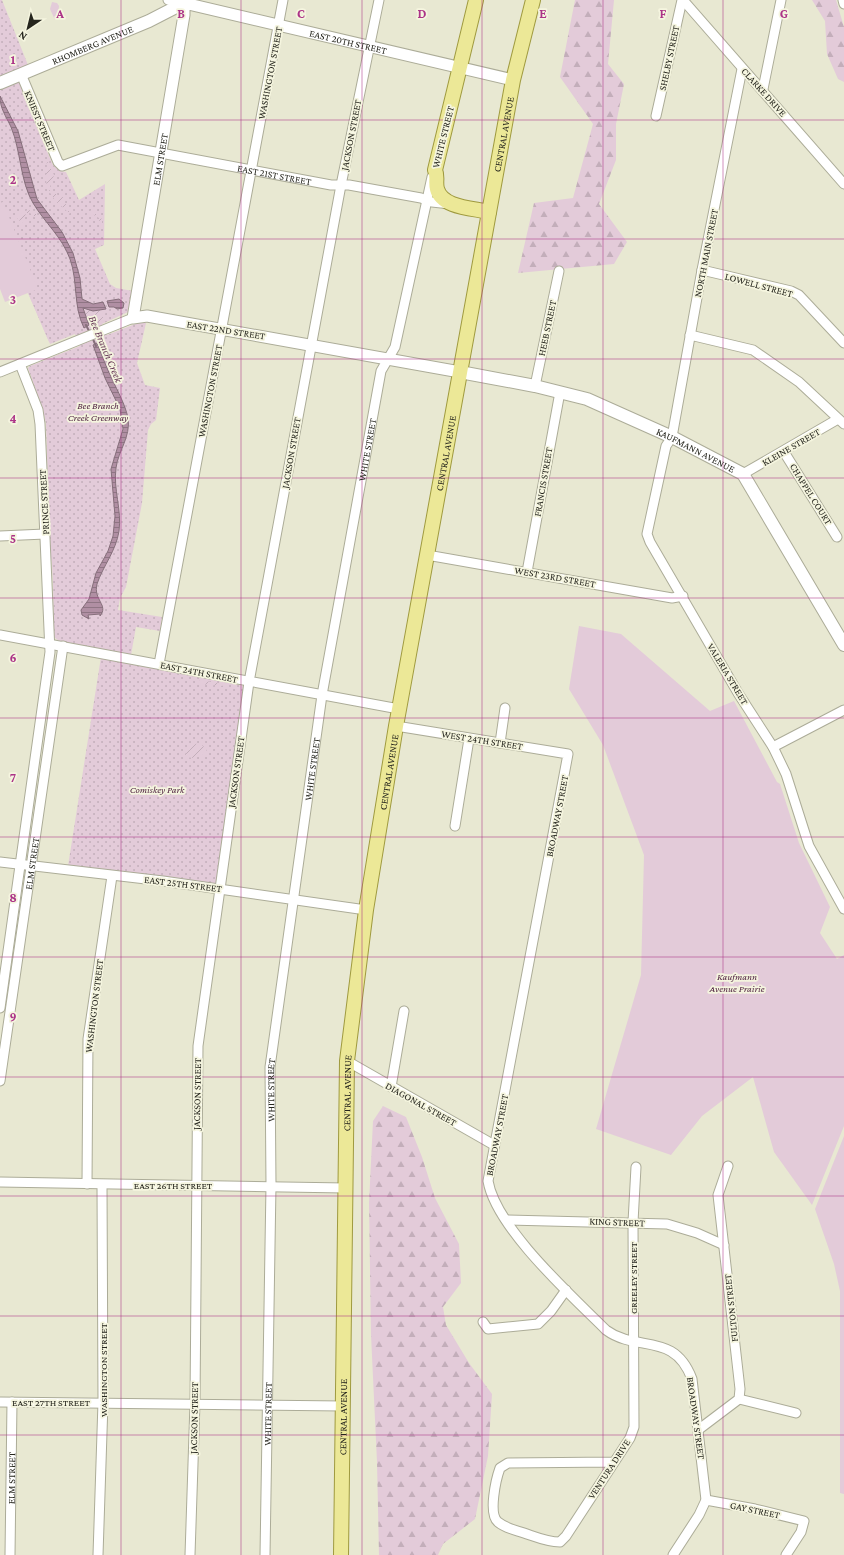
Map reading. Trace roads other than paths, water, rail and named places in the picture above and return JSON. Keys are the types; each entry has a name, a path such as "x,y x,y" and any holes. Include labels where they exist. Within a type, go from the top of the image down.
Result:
{"main road":[{"name":"WHITE STREET","path":"435,170 476,0"},
{"name":"CENTRAL AVENUE","path":"341,1555 347,1061 366,910 396,726 513,80 533,0"},
{"name":"RHOMBERG AVENUE","path":"3,82 149,20 184,2"},
{"path":"435,170 438,177 437,188 444,199 452,204"},
{"name":"EAST 21ST STREET","path":"452,204 489,212"},
{"name":"KAUFMANN AVENUE","path":"460,372 535,386 587,399 672,437 743,474 844,645"}],"street":[{"path":"168,0 184,2"},
{"name":"WASHINGTON STREET","path":"159,664 284,0"},
{"name":"JACKSON STREET","path":"190,1555 195,1403 198,1046 249,682 310,346 368,46 379,0"},
{"name":"CLARKE DRIVE","path":"683,0 742,69 763,89 844,184"},
{"name":"SHELBY STREET","path":"656,116 683,0"},
{"path":"763,89 781,0"},
{"path":"843,0 844,4"},
{"name":"EAST 20TH STREET","path":"184,2 513,80"},
{"name":"ELM STREET","path":"133,318 184,14 184,2"},
{"name":"NORTH MAIN STREET","path":"672,437 702,270 742,69"},
{"name":"KNIEST STREET","path":"21,74 58,162 62,166"},
{"name":"EAST 21ST STREET","path":"62,166 118,145 331,185 387,191 452,204"},
{"name":"WHITE STREET","path":"265,1555 271,1186 270,1066 322,695 381,371 395,347 432,176 435,170"},
{"name":"LOWELL STREET","path":"702,270 791,291 799,296 844,343"},
{"name":"HEEB STREET","path":"535,386 559,271"},
{"name":"EAST 22ND STREET","path":"0,372 133,318 147,316 460,372"},
{"path":"690,336 753,350 799,382 841,422"},
{"name":"PRINCE STREET","path":"20,364 40,419 50,644"},
{"name":"FRANCIS STREET","path":"527,572 560,392"},
{"name":"KLEINE STREET","path":"743,474 841,422"},
{"name":"VALERIA STREET","path":"672,437 666,446 647,534 650,542 683,596 738,693 773,747 786,774 809,846 844,910"},
{"name":"CHAPPEL COURT","path":"784,452 837,537"},
{"path":"0,536 45,534"},
{"name":"WEST 23RD STREET","path":"427,555 672,598 683,596"},
{"name":"EAST 24TH STREET","path":"0,635 399,709"},
{"name":"ELM STREET","path":"0,1008 21,865 50,644"},
{"name":"ELM STREET","path":"0,1080 63,646"},
{"path":"500,743 505,708"},
{"path":"773,747 844,710"},
{"name":"WEST 24TH STREET","path":"396,726 568,754"},
{"path":"455,826 469,739"},
{"name":"BROADWAY STREET","path":"568,754 494,1145 488,1181 490,1192 506,1220 530,1252 606,1330 614,1336 671,1350 687,1367 692,1379 706,1500"},
{"name":"EAST 25TH STREET","path":"0,862 219,889 366,910"},
{"name":"WASHINGTON STREET","path":"87,1184 88,1039 112,876"},
{"path":"391,1087 404,1011"},
{"name":"DIAGONAL STREET","path":"347,1061 494,1145"},
{"name":"FULTON STREET","path":"728,1166 718,1195 740,1398"},
{"name":"GREELEY STREET","path":"633,1341 632,1222 636,1167"},
{"name":"EAST 26TH STREET","path":"0,1182 102,1185 196,1184 345,1188"},
{"name":"WASHINGTON STREET","path":"98,1555 103,1402 102,1185"},
{"name":"KING STREET","path":"506,1220 667,1224 697,1233 724,1245"},
{"path":"483,1322 488,1329 538,1324 551,1311 566,1290"},
{"name":"VENTURA DRIVE","path":"614,1462 508,1463 500,1468 497,1478 493,1513 496,1521 505,1526 551,1542 560,1542 614,1462 630,1438 634,1427 633,1341"},
{"path":"698,1430 740,1398 796,1413"},
{"name":"EAST 27TH STREET","path":"0,1402 195,1403 342,1406"},
{"name":"ELM STREET","path":"10,1555 12,1402"},
{"path":"673,1555 699,1515 706,1500"},
{"name":"GAY STREET","path":"706,1500 755,1509 804,1521 801,1532 786,1555"}],"waterway":[{"name":"Bee Branch Creek","path":"86,325 90,333"},
{"name":"Bee Branch Creek","path":"92,337 96,346"}],"park label":[{"name":"Bee Branch Creek Greenway","path":"98,410"},
{"name":"Comiskey Park","path":"157,789"},
{"name":"Kaufmann Avenue Prairie","path":"737,982"}]}
